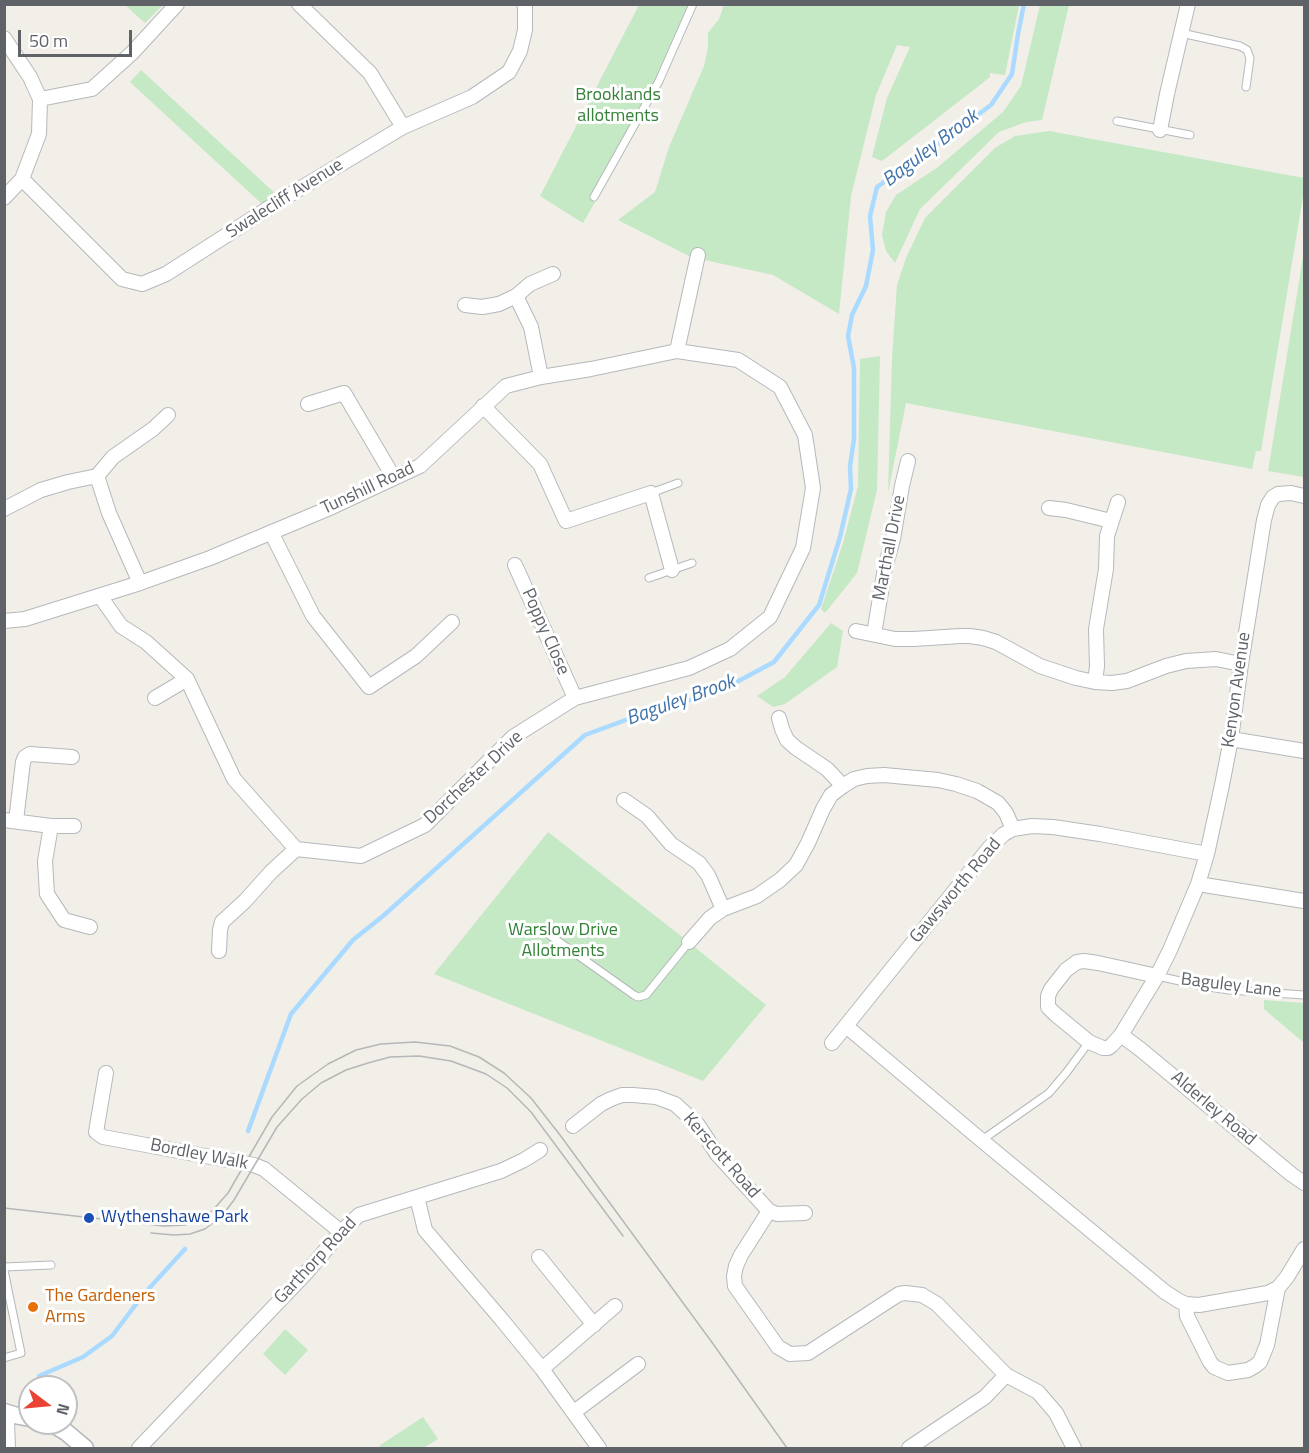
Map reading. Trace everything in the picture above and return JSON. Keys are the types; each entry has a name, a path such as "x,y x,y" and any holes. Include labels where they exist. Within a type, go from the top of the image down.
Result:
{"main road":[{"path":"4,1421 5,1449"}],"street":[{"path":"40,99 92,89 132,53 177,4"},
{"path":"299,4 370,73 404,127"},
{"name":"Swalecliff Avenue","path":"22,179 122,279 142,284 166,274 404,127 472,97 509,72 520,51 525,30 524,4"},
{"path":"1160,130 1188,4"},
{"path":"4,38 30,77 40,99 39,134 22,179 4,198"},
{"path":"677,351 698,255"},
{"path":"465,305 482,307 499,304 516,296 530,284 553,274"},
{"path":"516,296 531,327 541,377"},
{"name":"Tunshill Road","path":"4,621 26,619 210,558 332,507 420,466 506,386 677,351 738,360 780,387"},
{"name":"Dorchester Drive","path":"296,849 361,856 425,825 513,737 575,698 689,668 730,650 770,617 803,548 813,488 805,435 780,387"},
{"path":"308,404 344,393 394,478"},
{"path":"483,406 540,464 566,521 651,493 672,570"},
{"path":"4,509 41,490 97,476 113,457 168,415"},
{"name":"Marthall Drive","path":"874,634 885,568 908,461"},
{"path":"97,476 109,513 140,583"},
{"name":"Kenyon Avenue","path":"1120,1035 1157,976 1170,950 1198,884 1207,854 1231,739 1241,664 1268,506 1273,496 1283,493 1305,496"},
{"path":"1095,682 1096,629 1106,568 1106,546 1118,502"},
{"path":"1049,508 1111,521"},
{"path":"271,531 313,616 369,687 416,656 452,622"},
{"name":"Poppy Close","path":"515,565 575,698"},
{"path":"100,596 121,626 146,642 187,679 234,779 296,849 222,922 219,951"},
{"path":"856,631 896,639 960,636 983,638 996,642 1040,666 1067,676 1095,682 1127,681 1186,661 1216,659 1241,664"},
{"path":"154,698 187,679"},
{"path":"779,718 787,740 827,770 843,786"},
{"path":"1231,739 1305,751"},
{"path":"72,757 30,754 25,757 10,821 74,826"},
{"path":"689,942 710,918 723,909 757,896 796,865 831,795 854,779 884,775 956,784 977,791 998,803 1006,813 1013,829"},
{"path":"624,800 646,816 671,844 699,863 708,875 723,909"},
{"path":"51,826 45,861 47,894 64,920 90,927"},
{"name":"Gawsworth Road","path":"832,1043 990,847 1013,829 1032,826 1053,827 1207,854"},
{"path":"1198,884 1305,901"},
{"path":"1120,1035 1108,1048 1089,1042 1048,1007 1048,996 1071,965 1084,961 1157,976"},
{"path":"846,1026 1165,1292 1179,1301 1199,1305 1268,1293 1278,1288 1305,1249"},
{"name":"Alderley Road","path":"1120,1035 1305,1183"},
{"name":"Bordley Walk","path":"106,1073 96,1132 103,1137 254,1165 264,1169 341,1232"},
{"name":"Kerscott Road","path":"573,1126 601,1104 622,1095 656,1097 675,1104 698,1125 717,1154 769,1211 777,1214 805,1213"},
{"path":"540,1150 501,1171 417,1197 425,1230 542,1369 599,1449"},
{"name":"Garthorp Road","path":"139,1449 359,1215 417,1197"},
{"name":"Kerscott Road","path":"769,1211 741,1255 734,1276 735,1286 778,1347 790,1354 807,1353 899,1294 922,1295 937,1304 1006,1376 1038,1392 1056,1413 1074,1449"},
{"path":"539,1257 594,1325"},
{"path":"1186,1304 1187,1316 1214,1367 1228,1373 1248,1370 1260,1362 1267,1345 1278,1288"},
{"path":"542,1369 615,1306"},
{"path":"574,1412 638,1364"},
{"path":"909,1449 985,1397 1006,1376"},
{"path":"69,1435 85,1449"}],"lane":[{"path":"594,197 659,81 692,5"},
{"path":"1181,33 1240,46 1247,50 1250,58 1246,87"},
{"path":"1117,121 1190,135"},
{"path":"651,493 678,483"},
{"path":"649,578 692,563"},
{"path":"541,929 638,997 646,995 689,942"},
{"name":"Baguley Lane","path":"1157,976 1229,990 1305,995"},
{"path":"982,1140 1049,1093 1089,1042"},
{"path":"4,1358 21,1353 6,1291 4,1268 51,1265"}],"green space":[{"path":"125,5 163,5 145,23"},
{"name":"Brooklands allotments","path":"639,5 695,5 643,118 583,223 540,196"},
{"path":"724,5 1019,5 1005,75 990,73 990,77 882,161 872,157 887,98 910,47 897,45 876,95 851,196 839,314 773,275 691,257 618,220 655,192 669,147 704,66 708,33 719,19"},
{"path":"1040,5 1069,5 1042,120 1026,122 999,132 920,209 895,263 886,251 882,235 886,212 896,195 938,167 1003,112 1021,86"},
{"path":"141,70 278,196 263,205 130,82"},
{"path":"1049,131 1304,178 1304,190 1261,451 1256,451 1252,469 906,403 888,493 892,358 897,285 906,258 925,218 995,148 1015,136"},
{"path":"1304,251 1304,477 1268,471"},
{"path":"880,356 877,490 857,573 825,613 821,609 843,543 858,486 860,359"},
{"path":"831,623 843,631 837,667 785,704 773,707 757,696 785,677"},
{"name":"Warslow Drive Allotments","path":"548,832 766,1005 703,1081 434,974"},
{"path":"1264,1000 1304,1003 1304,1043 1264,1009"},
{"path":"285,1329 308,1350 285,1375 263,1354"},
{"path":"423,1417 438,1439 423,1448 381,1448 379,1446"}],"waterway":[{"name":"Baguley Brook","path":"248,1131 291,1014 353,940 383,916 585,735 653,710 718,692 774,662 819,605 840,537 851,489 854,368 848,336 852,315 866,286 873,250 870,216 877,187 991,105 1012,74 1024,4"},
{"name":"Baguley Brook","path":"41,1375 83,1357 112,1336 143,1295 185,1249"}],"tram line":[{"path":"4,1208 164,1226 185,1225 199,1220 212,1211 228,1193 272,1117 297,1086 328,1064 356,1050 381,1044 415,1042 450,1046 479,1057 504,1073 531,1098 711,1341 787,1448"},
{"path":"151,1233 190,1234 205,1229 221,1217 234,1200 277,1127 302,1099 321,1083 346,1070 368,1063 390,1057 419,1056 451,1061 486,1074 507,1088 531,1112 623,1236"}],"place":[{"name":"Wythenshawe Park","path":"89,1218"},
{"name":"The Gardeners Arms","path":"33,1307"}]}
